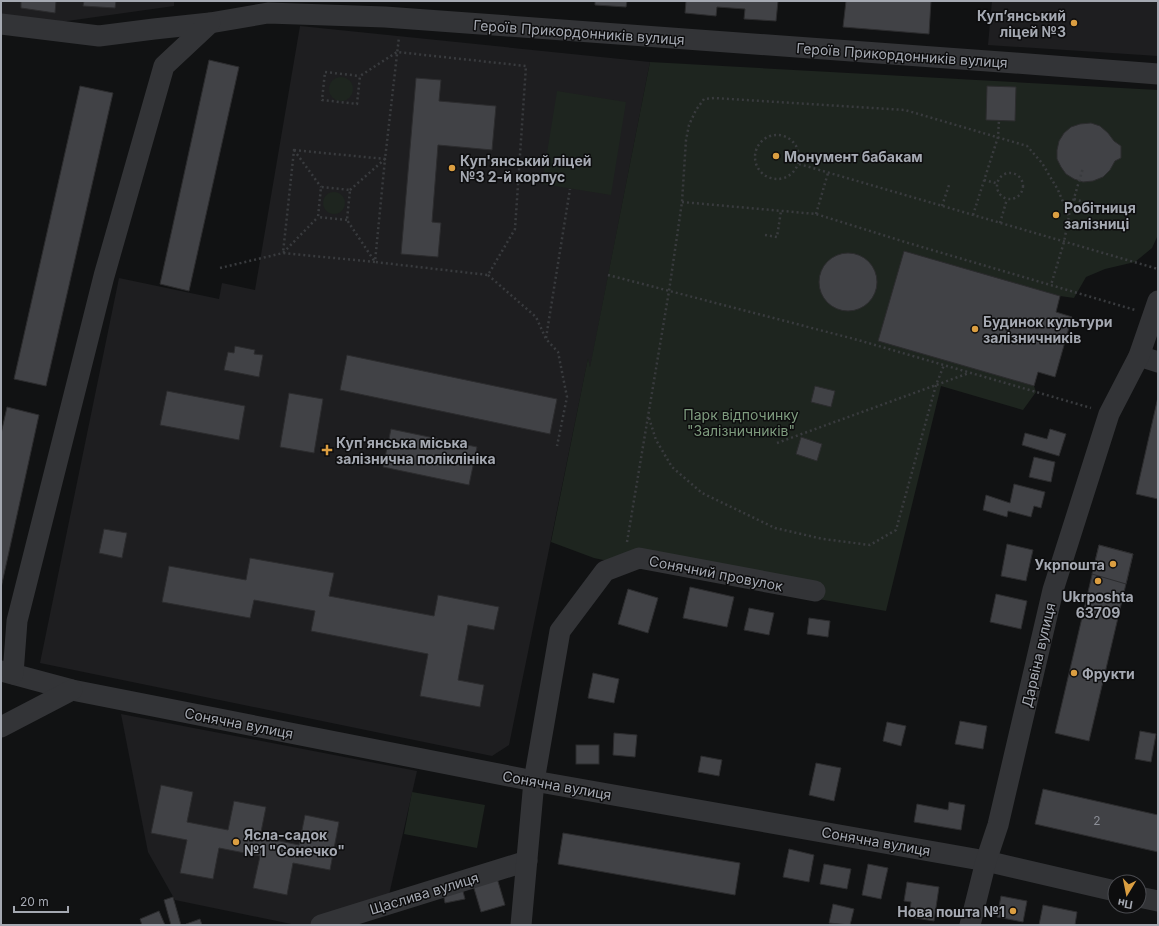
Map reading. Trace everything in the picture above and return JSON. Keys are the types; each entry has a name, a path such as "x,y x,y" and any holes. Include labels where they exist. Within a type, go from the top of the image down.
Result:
{"street":[{"name":"Героїв Прикордонників вулиця","path":"1,24 99,36 210,23 268,13 391,12 1158,74"},
{"path":"7,673 17,621 104,276 164,66 210,23"},
{"name":"Дарвіна вулиця","path":"970,925 986,861 998,825 1053,590 1109,414 1148,359 1156,308"},
{"name":"Сонячний провулок","path":"521,925 534,781 560,631 605,571 639,558 815,591"},
{"name":"Сонячна вулиця","path":"7,673 72,690 534,781 986,861 1107,889"},
{"path":"1,727 72,690"},
{"name":"Щаслива вулиця","path":"321,925 527,861"},
{"path":"1147,899 1158,901"}],"path":[{"path":"375,262 397,52 391,12"},
{"path":"360,76 357,104 322,100 325,72 360,76 397,52 526,66 515,229 488,275"},
{"path":"624,564 670,291 682,202 686,140 689,125 696,110 704,99 714,98 905,110 1027,146 1042,162 1058,190 1069,216"},
{"path":"973,215 998,137 999,120"},
{"path":"779,135 786,137 793,141 797,147 800,154 799,164 797,169 786,178 778,180 771,179 759,171 755,157 756,150 765,138 779,135"},
{"path":"294,150 385,159"},
{"path":"283,253 318,217 321,187 294,150"},
{"path":"283,253 294,150"},
{"path":"375,262 347,220 350,190 385,159"},
{"path":"799,164 1158,269"},
{"path":"1051,285 1083,168"},
{"path":"1008,172 1017,174 1023,186 1022,190 1016,197 1008,199 1000,195 996,188 996,183 1000,176 1008,172"},
{"path":"816,214 828,173"},
{"path":"984,180 996,183"},
{"path":"942,206 948,185"},
{"path":"321,187 350,190"},
{"path":"546,339 570,189"},
{"path":"1000,223 1008,199"},
{"path":"1074,199 1100,207"},
{"path":"682,202 816,214 1051,285 1156,308"},
{"path":"765,235 777,237 781,211"},
{"path":"318,217 347,220"},
{"path":"220,268 283,253 488,275 536,317 546,339 558,352 567,397 557,446"},
{"path":"608,275 858,340 1109,414"},
{"path":"648,418 656,440 672,467 702,493 775,528 823,539 870,545 896,530 936,385 944,365"},
{"path":"777,443 969,373"}],"shaded area":[{"path":"1,1 174,1 174,6 53,23 1,15"},
{"name":"Куп’янський ліцей №3","path":"992,1 1158,1 1158,56 988,45"},
{"name":"Куп'янська міська залізнична поліклініка","path":"300,26 650,62 590,369 588,359 509,745 492,756 40,663 119,278 219,299 222,283 255,290"},
{"path":"121,714 417,771 389,895 318,925 296,925 175,900 148,852"}],"green space":[{"name":"Парк відпочинку \"Залізничників\"","path":"650,62 1158,90 1158,235 1152,248 1135,262 1105,269 1086,277 1074,298 1060,296 904,251 879,341 1034,386 1036,392 1023,410 941,386 886,611 631,566 594,558 551,542 588,358 590,367"},
{"path":"341,77 350,80 353,89 350,98 341,101 332,98 329,89 332,80"},
{"path":"557,91 626,102 611,195 542,184"},
{"path":"334,192 342,195 345,203 342,211 334,214 326,211 323,203 326,195"},
{"path":"412,792 485,805 477,848 404,834"}],"building":[{"path":"21,1 56,1 55,13 21,8"},
{"path":"84,1 116,1 115,8 83,6"},
{"path":"595,1 627,1 626,7 595,5"},
{"path":"686,1 778,1 776,21 744,19 745,9 717,7 716,16 685,13"},
{"path":"846,1 931,1 929,34 843,27"},
{"path":"209,60 239,67 189,291 160,284"},
{"path":"416,78 441,80 439,101 496,106 492,150 438,145 432,222 441,223 438,257 401,254"},
{"path":"80,86 113,93 46,386 14,379"},
{"path":"987,86 1016,87 1015,121 986,120"},
{"path":"1091,123 1100,126 1114,141 1121,146 1121,158 1115,161 1110,170 1103,177 1093,181 1083,182 1066,174 1057,159 1057,150 1059,141 1064,133 1071,127"},
{"name":"Будинок культури залізничників","path":"904,251 1060,296 1056,312 1072,317 1055,377 1038,372 1034,386 878,341"},
{"path":"848,253 859,255 872,266 875,271 877,282 875,293 864,306 859,309 848,311 837,309 824,298 821,293 819,282 821,271 832,258 837,255"},
{"path":"235,346 255,350 254,354 263,355 259,377 224,370 228,352 234,353"},
{"path":"347,355 557,399 550,434 340,390"},
{"path":"815,386 835,391 831,407 811,402"},
{"path":"167,391 245,406 239,440 160,425"},
{"path":"289,393 323,399 314,453 280,447"},
{"path":"1158,397 1158,499 1136,494"},
{"path":"7,407 39,415 1,588 1,434"},
{"path":"391,429 477,447 469,485 383,467"},
{"path":"1050,429 1066,434 1059,456 1022,445 1025,433 1047,439"},
{"path":"801,437 822,444 817,461 796,454"},
{"path":"1034,457 1055,462 1051,482 1029,477"},
{"path":"1014,484 1045,492 1041,508 1034,506 1031,517 1008,511 1007,517 983,510 986,495 1010,503"},
{"path":"104,529 127,533 122,558 99,553"},
{"path":"1007,544 1033,550 1026,581 1001,576"},
{"path":"1099,545 1133,554 1089,741 1055,733"},
{"name":"Укрпошта","path":"1099,545 1133,554 1126,584 1092,574"},
{"path":"250,558 334,573 329,596 434,616 438,595 499,607 494,630 468,625 458,680 484,685 480,707 420,696 428,654 311,631 315,611 254,600 250,618 162,602 169,566 246,580"},
{"path":"690,587 734,597 727,627 683,618"},
{"path":"628,589 658,598 648,633 618,624"},
{"path":"996,594 1027,601 1021,629 990,622"},
{"path":"749,608 774,613 769,635 744,630"},
{"path":"809,618 830,621 828,637 807,634"},
{"path":"593,673 619,679 614,703 588,698"},
{"path":"960,721 987,726 983,749 955,744"},
{"path":"887,722 906,726 901,746 883,741"},
{"path":"1140,731 1156,734 1151,762 1135,759"},
{"path":"614,733 637,735 635,757 613,755"},
{"path":"576,745 599,745 599,764 576,764"},
{"path":"701,756 722,760 719,776 698,772"},
{"path":"816,763 841,768 834,801 809,795"},
{"name":"Ясла-садок №1 \"Сонечко\"","path":"161,785 193,792 187,822 228,830 234,801 266,807 260,837 299,845 305,815 339,822 330,870 293,863 287,895 253,888 260,856 219,848 213,879 180,873 187,840 151,833"},
{"path":"1043,789 1158,815 1158,852 1035,824"},
{"path":"949,802 965,805 961,830 914,822 917,804 948,810"},
{"path":"563,833 740,863 735,895 558,864"},
{"path":"789,849 814,855 809,882 783,877"},
{"path":"824,864 851,869 847,889 820,884"},
{"path":"868,864 888,868 881,899 862,895"},
{"path":"497,878 505,905 481,912 473,885"},
{"path":"907,882 939,887 934,921 909,917 911,902 904,901"},
{"path":"461,884 465,899 445,903 442,888"},
{"path":"1001,896 1027,901 1023,922 997,917"},
{"path":"173,897 181,925 171,925 164,900"},
{"path":"833,904 854,909 850,925 829,923"},
{"path":"1043,905 1077,912 1075,925 1039,925"},
{"path":"159,911 165,925 142,925 140,919"},
{"path":"200,919 202,925 186,925 186,924"}],"place":[{"name":"Куп’янський ліцей №3","path":"1074,23"},
{"name":"Монумент бабакам","path":"776,156"},
{"name":"Куп'янський ліцей №3 2-й корпус","path":"452,168"},
{"name":"Робітниця залізниці","path":"1056,215"},
{"name":"Будинок культури залізничників","path":"975,329"},
{"name":"Куп'янська міська залізнична поліклініка","path":"327,450"},
{"name":"Укрпошта","path":"1113,564"},
{"name":"Ukrposhta 63709","path":"1098,581"},
{"name":"Фрукти","path":"1074,673"},
{"name":"Ясла-садок №1 \"Сонечко\"","path":"236,842"},
{"name":"Нова пошта №1","path":"1013,911"}]}
